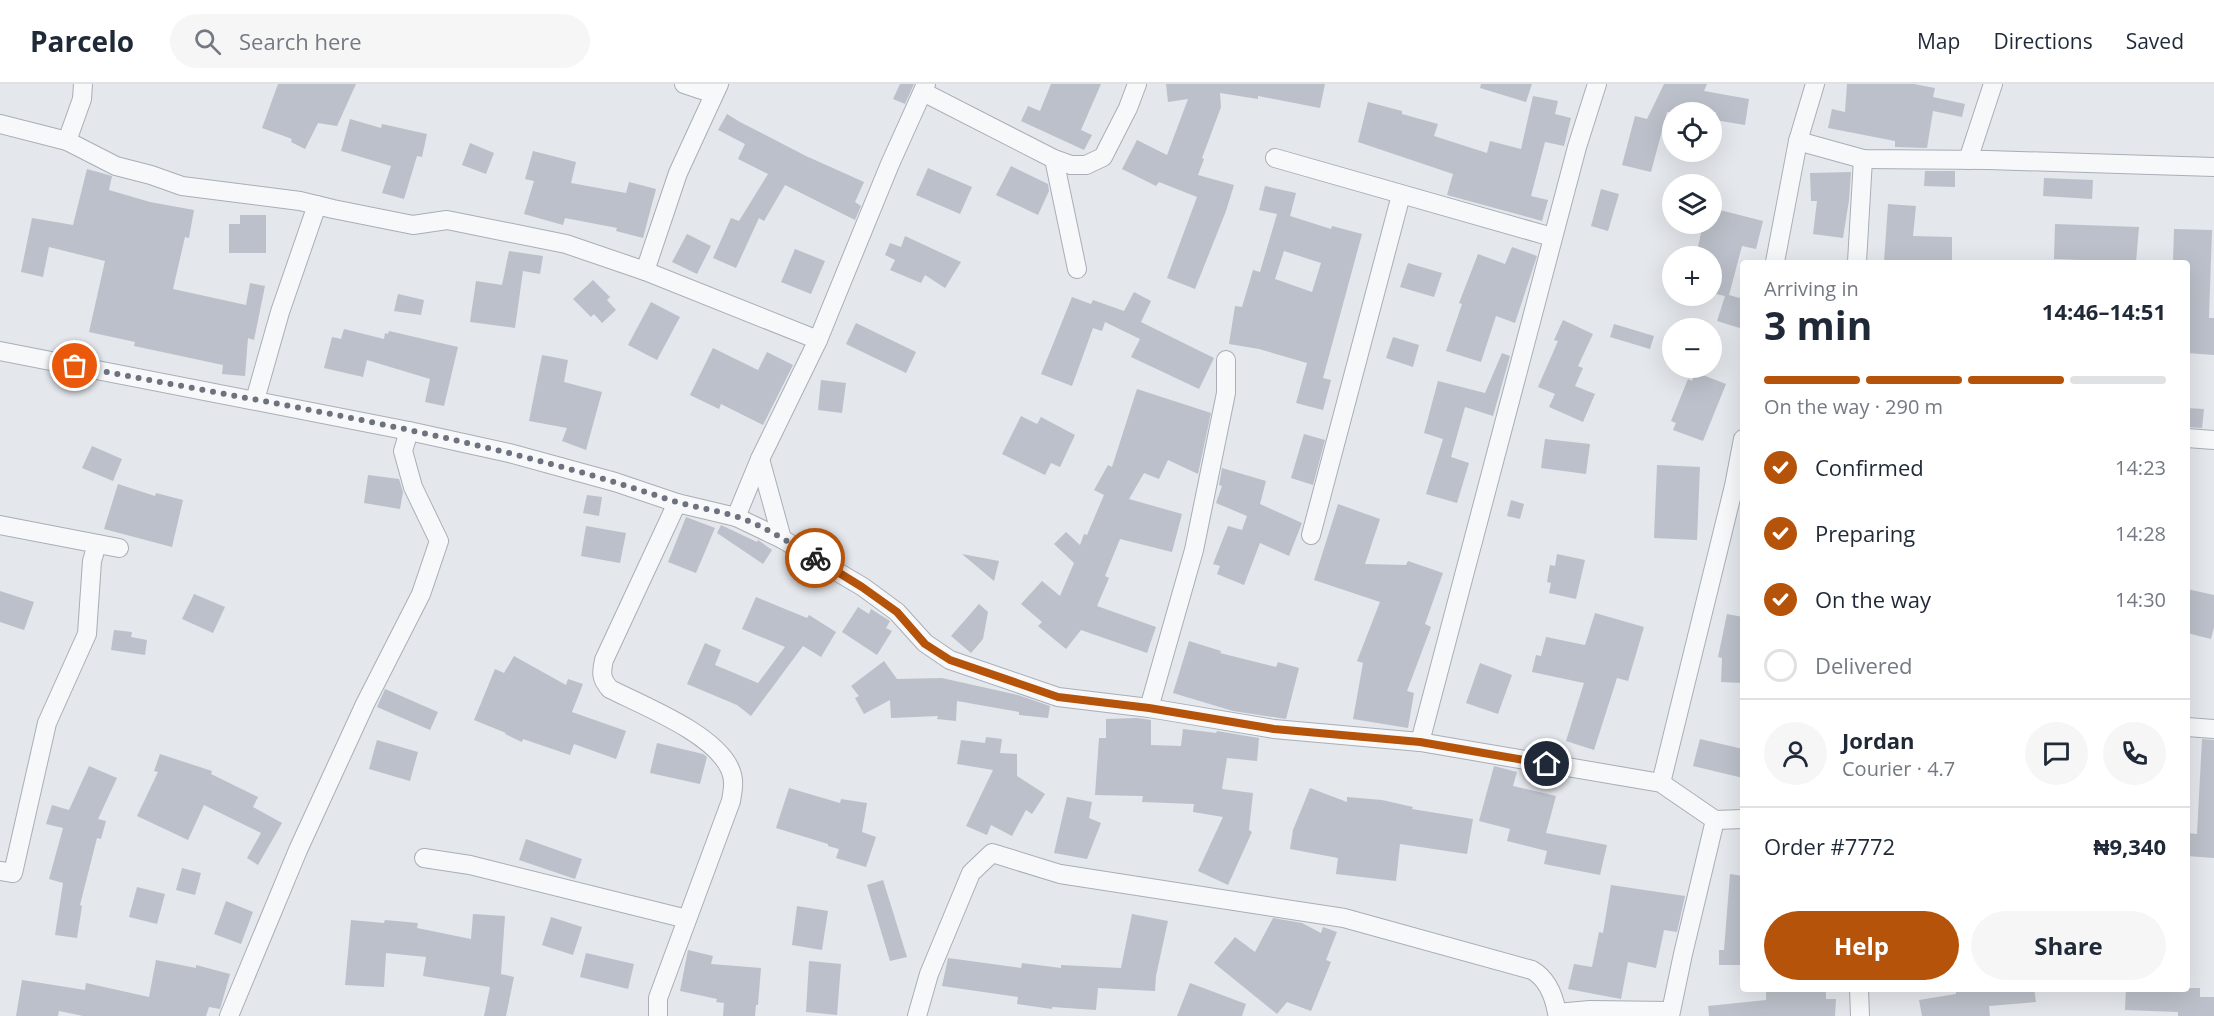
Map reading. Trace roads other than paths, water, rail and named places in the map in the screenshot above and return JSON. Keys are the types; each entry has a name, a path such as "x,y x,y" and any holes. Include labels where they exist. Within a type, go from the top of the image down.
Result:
{"street":[{"path":"67,141 82,99 83,84"},
{"path":"645,271 678,173 716,89 684,84"},
{"path":"736,517 760,459 818,340 890,164 924,88 1054,159 1071,165 1086,165 1103,157 1128,108 1137,84"},
{"path":"1420,742 1576,147 1597,84"},
{"path":"1775,260 1798,141 1815,84"},
{"path":"1968,160 1993,84"},
{"path":"0,124 67,141 116,166 182,186 300,201 413,225 447,220 566,244 645,271 818,340"},
{"path":"1798,141 1863,159 2214,167"},
{"path":"1275,158 1552,237"},
{"path":"1054,159 1077,269"},
{"path":"1857,260 1863,159"},
{"path":"1311,535 1401,195"},
{"path":"255,400 280,312 317,205"},
{"path":"0,351 409,431 520,456 615,482 677,503 736,517 782,539 862,587 897,612 925,644 950,660 1058,697 1149,708 1274,729 1420,742 1661,783 1715,820 1740,819"},
{"path":"1149,708 1194,550 1226,393 1226,360"},
{"path":"229,1016 298,850 365,704 421,594 439,541 413,487 403,451 409,431"},
{"path":"2190,438 2214,440"},
{"path":"1661,783 1740,455"},
{"path":"760,459 782,539"},
{"path":"658,1016 658,998 731,801 734,783 730,768 718,752 699,735 610,689 603,681 601,674 604,660 677,503"},
{"path":"0,525 119,548"},
{"path":"0,871 13,873 47,723 87,634 92,561 97,544"},
{"path":"2190,727 2214,729"},
{"path":"917,1016 929,974 971,873 992,853 1060,874 1344,918 1532,969 1545,980 1555,999 1556,1015 1590,1010 1670,1013 1715,820"},
{"path":"424,858 470,865 687,919"},
{"path":"1859,992 1860,1016"}]}
